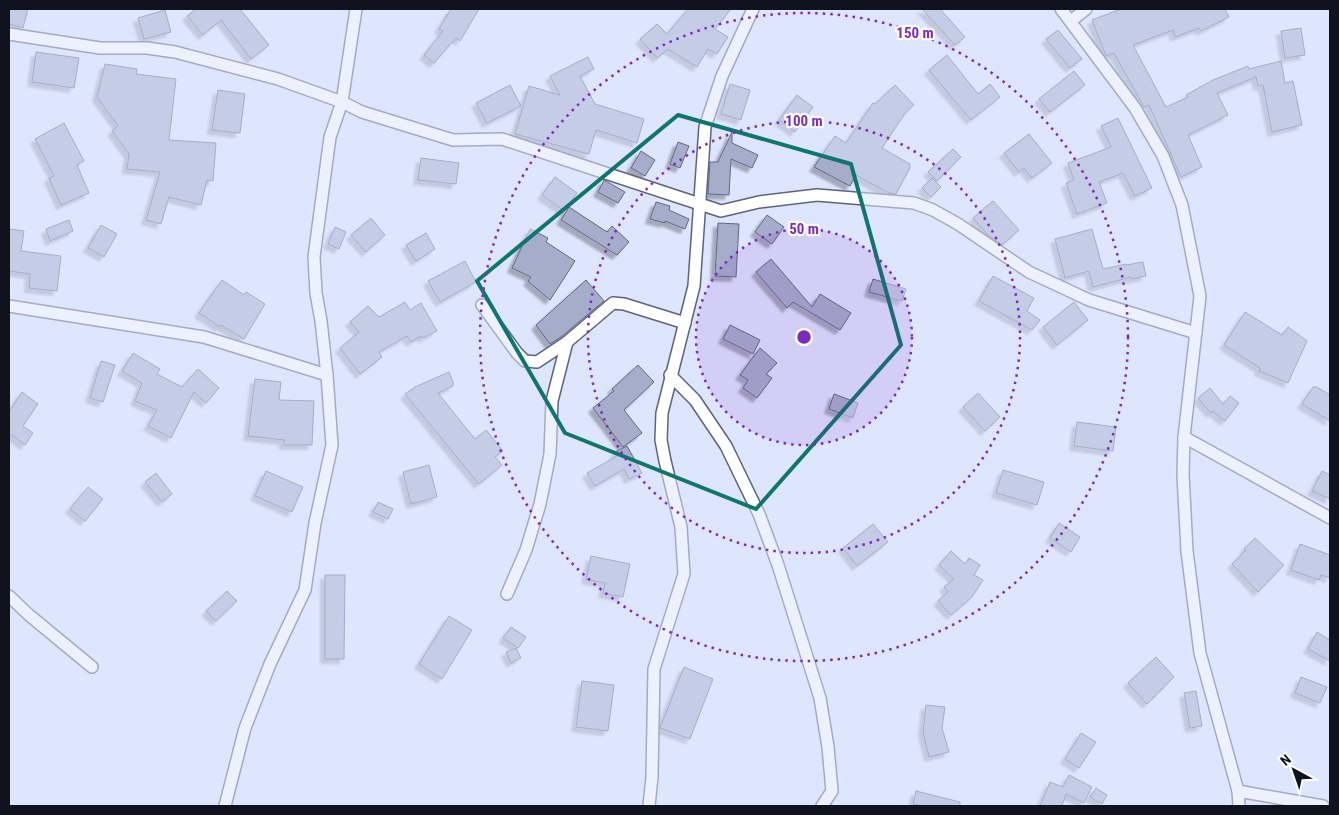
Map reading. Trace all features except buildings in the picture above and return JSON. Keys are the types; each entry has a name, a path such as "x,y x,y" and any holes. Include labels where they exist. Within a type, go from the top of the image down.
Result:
{"street":[{"path":"225,806 245,728 270,664 305,590 315,523 332,445 327,375 316,293 314,257 330,136 342,102 356,9"},
{"path":"649,806 652,777 654,669 684,574 682,527 664,461 661,440 662,413 670,375 694,286 698,205 705,127 722,76 753,9"},
{"path":"1061,9 1135,108 1163,156 1182,205 1200,296 1184,437 1183,475 1188,551 1200,653 1238,791 1239,806"},
{"path":"1071,21 1086,9"},
{"path":"9,34 100,48 147,48 175,52 278,79 342,102 362,112 453,140 502,139 698,205 722,211 759,202 817,195 914,202 958,224 1029,272 1089,300 1196,333"},
{"path":"482,305 525,361 537,362 567,342 613,303 624,304 685,323"},
{"path":"9,306 204,337 327,375"},
{"path":"507,594 526,550 540,504 550,454 552,402 567,342"},
{"path":"670,375 695,400 726,446 759,514 778,565 820,698 828,747 832,791 822,806"},
{"path":"1184,437 1330,518"},
{"path":"9,596 28,615 92,667"},
{"path":"1238,791 1323,806"}],"highlighted area":[{"path":"678,115 851,164 901,345 756,509 565,433 477,281"}]}
